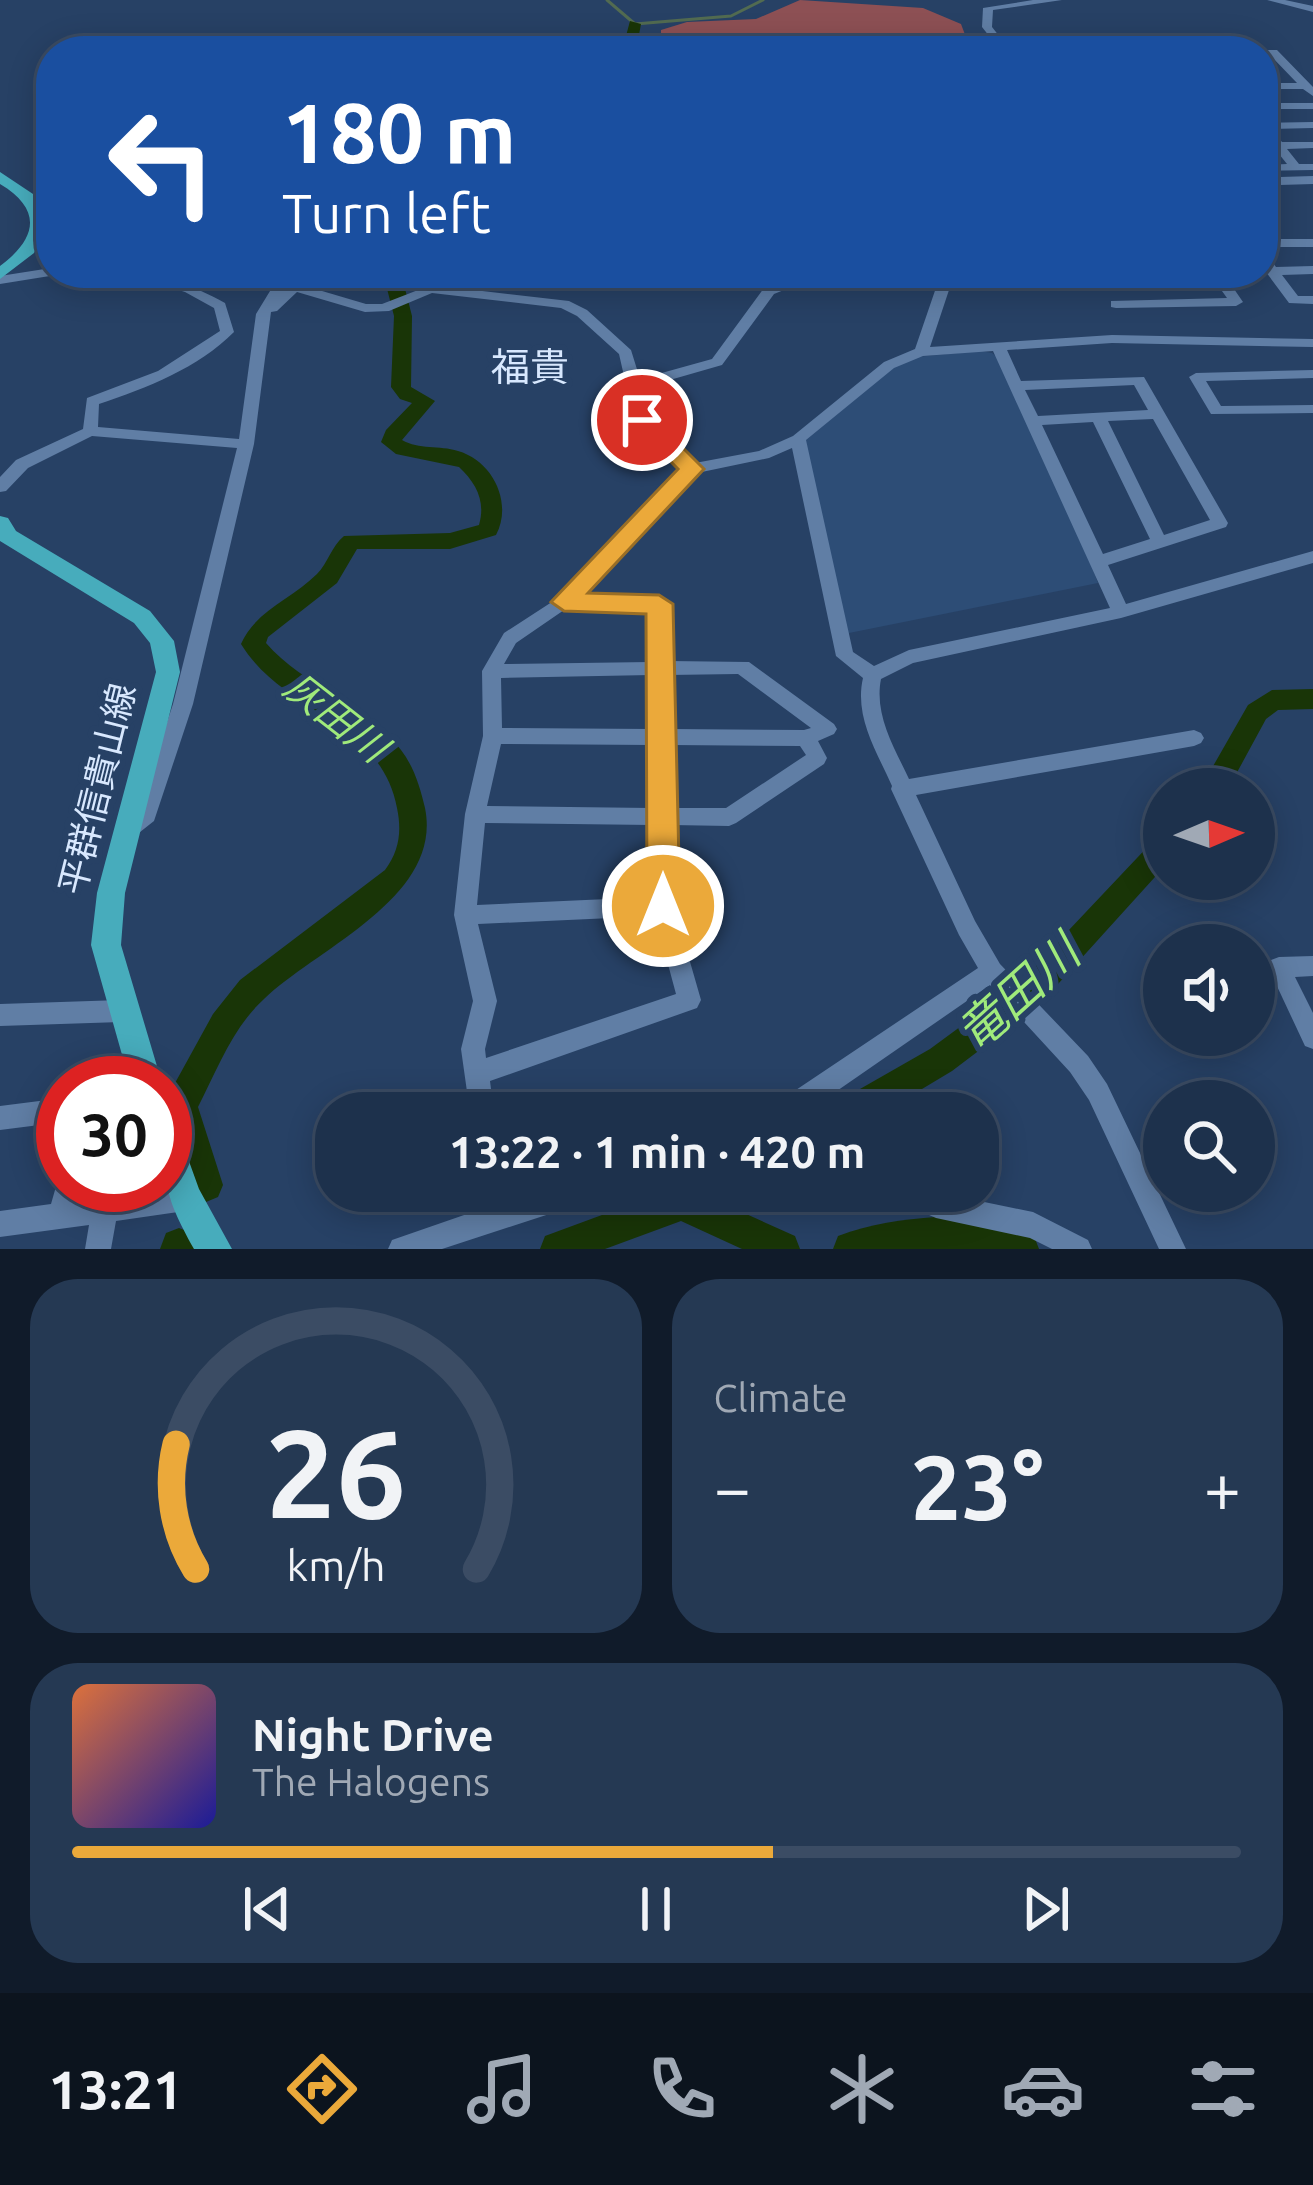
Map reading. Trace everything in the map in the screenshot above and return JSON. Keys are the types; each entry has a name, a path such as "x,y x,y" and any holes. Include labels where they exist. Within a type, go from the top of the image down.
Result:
{"main road":[{"path":"0,177 29,194 36,211"},
{"path":"0,277 36,234"},
{"name":"平群信貴山線","path":"0,524 8,536 142,616 162,641 168,673 111,892 106,945 137,1056"},
{"path":"192,1210 214,1249"}],"street":[{"path":"994,36 987,27 988,8 1057,0"},
{"path":"1272,0 1313,9"},
{"path":"1278,57 1309,90"},
{"path":"1278,68 1289,68"},
{"path":"1278,87 1309,90"},
{"path":"1278,106 1313,106"},
{"path":"1278,126 1313,125"},
{"path":"1278,146 1313,145"},
{"path":"1278,146 1296,167"},
{"path":"1278,168 1313,167"},
{"path":"1280,181 1313,181"},
{"path":"1278,243 1313,243"},
{"path":"1278,266 1313,270"},
{"path":"0,277 36,273"},
{"path":"1278,278 1294,300 1313,300"},
{"path":"89,431 92,401 140,387 184,364 227,332 220,306 186,288"},
{"path":"128,830 148,815 183,704 246,444 263,314 279,288"},
{"path":"263,314 295,288"},
{"path":"299,288 365,308 384,308 431,289 564,304 626,353 642,420 692,469"},
{"path":"635,386 717,362 769,291 777,288"},
{"path":"920,352 943,288"},
{"path":"1112,339 1116,288"},
{"path":"1115,304 1236,302 1226,288"},
{"path":"478,1092 473,1049 485,1001 465,915 475,814 493,736 490,671 510,638 564,602 692,469 763,455 797,439 889,365 920,352 1112,339 1313,343"},
{"path":"998,347 1120,611"},
{"path":"1313,374 1196,376 1216,411 1313,409"},
{"path":"1018,386 1139,380 1220,523 1097,562"},
{"path":"1036,421 1158,415"},
{"path":"1099,418 1160,542"},
{"path":"0,487 22,464 89,431 246,444"},
{"path":"797,439 845,656 873,675"},
{"path":"873,675 909,657 1120,611 1313,557"},
{"path":"475,1074 688,1000 663,906 659,604 564,602"},
{"path":"490,671 742,667 827,729 806,737 493,736"},
{"path":"873,675 869,692 873,722 901,789 997,978 1062,1045 1098,1092 1173,1249"},
{"path":"475,814 728,817 817,758 806,737"},
{"path":"901,789 1194,738"},
{"path":"465,915 663,906"},
{"path":"1313,966 1279,967 1313,1038"},
{"path":"817,1092 997,978"},
{"path":"0,1015 121,1011"},
{"path":"0,1118 36,1113"},
{"path":"62,1216 63,1212"},
{"path":"0,1224 91,1212"},
{"path":"98,1249 105,1212"},
{"path":"481,1212 481,1224"},
{"path":"401,1249 517,1212"},
{"path":"970,1212 1033,1225 1079,1249"}],"shaded area":[{"path":"800,0 923,8 961,24 966,36 661,34 661,30 687,22 756,19"},
{"path":"980,351 999,359 1071,511 1098,583 844,634 802,443 905,358"}],"waterway":[{"path":"607,0 635,24 731,16 763,0"},
{"name":"灰田川","path":"632,36 635,24"},
{"name":"灰田川","path":"206,1185 181,1106 224,1024 251,990 395,879 408,858 413,836 406,784 392,757 372,737 274,668 253,644 258,632 329,577 352,541 450,541 488,530 493,516 489,492 466,462 454,456 403,450 391,442 425,401 407,395 401,387 403,316 398,288"},
{"name":"竜田川","path":"1226,768 1257,712 1272,700 1313,699"},
{"name":"竜田川","path":"887,1092 941,1060 1028,995 1143,871"},
{"name":"竜田川","path":"558,1249 658,1212"},
{"path":"702,1212 782,1249"},
{"path":"851,1249 936,1234 1021,1249"}],"district":[{"name":"福貴","path":"530,367"}],"route":[{"path":"642,420 692,469 564,602 659,604 663,906"}]}
